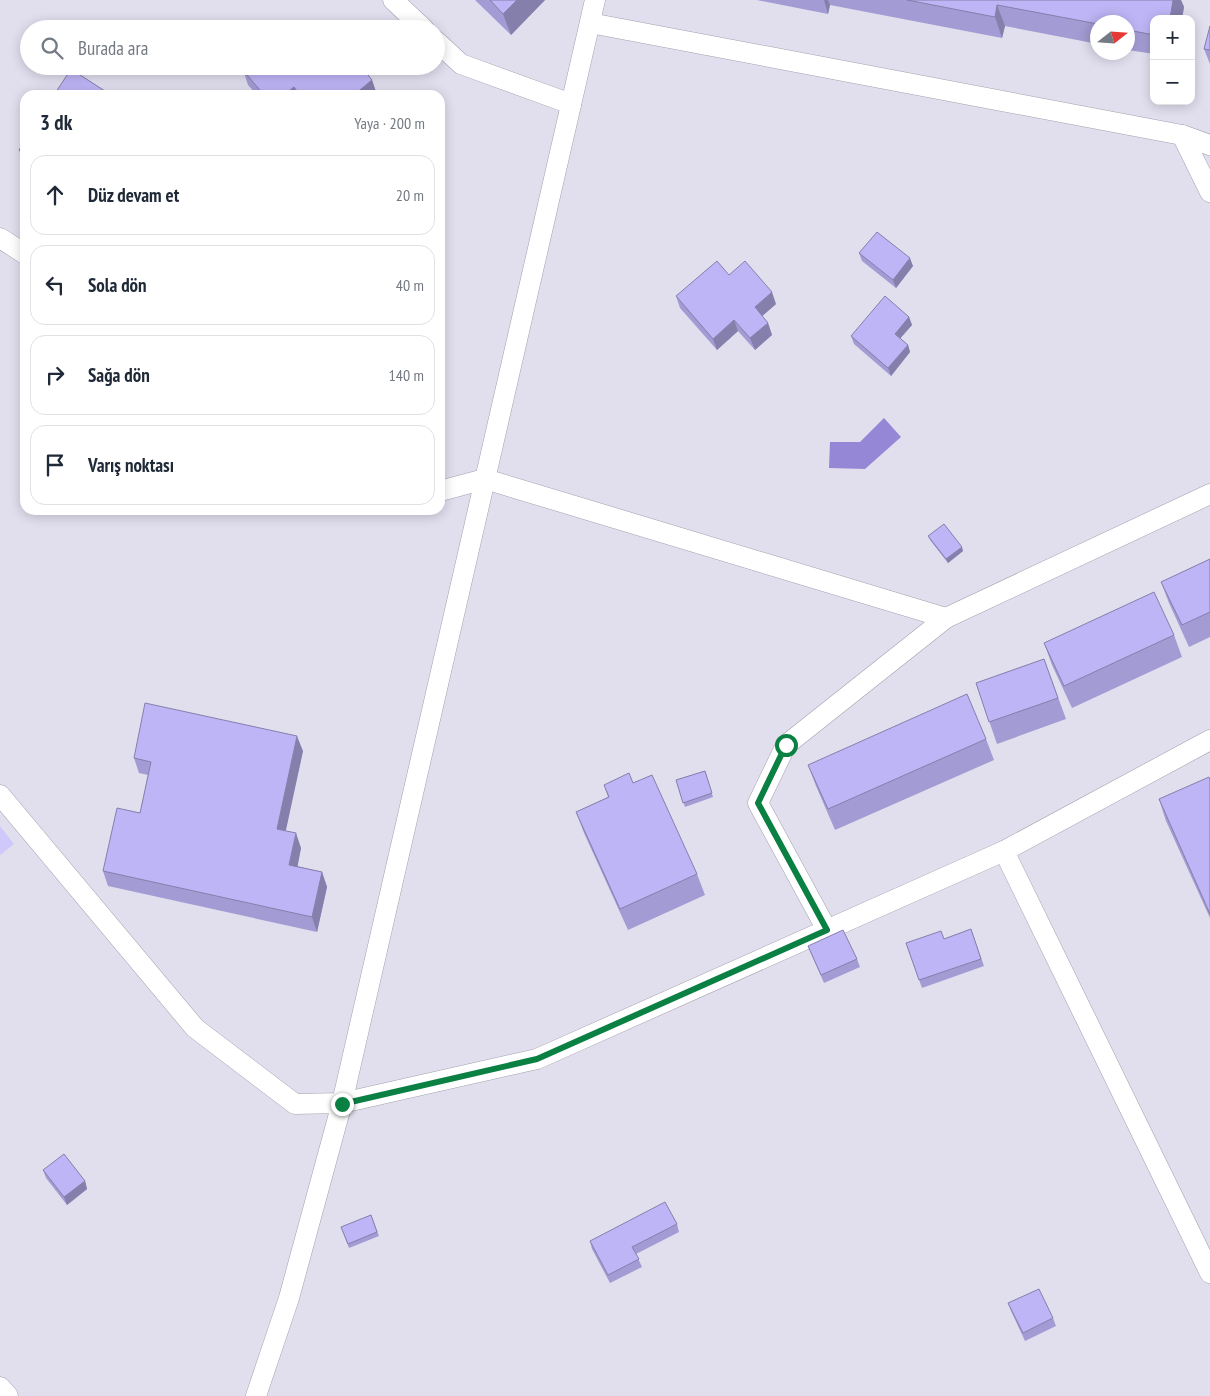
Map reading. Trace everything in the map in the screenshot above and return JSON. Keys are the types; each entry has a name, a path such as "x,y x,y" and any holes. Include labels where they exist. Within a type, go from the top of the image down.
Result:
{"street":[{"path":"394,0 415,20"},
{"path":"256,1396 289,1298 342,1104 595,0"},
{"path":"590,24 1182,134 1210,145"},
{"path":"445,50 460,64 571,104"},
{"path":"1182,134 1210,192"},
{"path":"0,238 20,251"},
{"path":"445,489 485,479 946,618"},
{"path":"827,930 758,803 786,745 946,618 1210,494"},
{"path":"0,795 195,1028 295,1104 342,1104 537,1059 1004,851 1210,740"},
{"path":"1004,851 1210,1273"},
{"path":"0,1387 8,1396"}],"shaded area":[{"path":"884,418 901,437 865,469 829,468 830,442 860,442"},
{"path":"0,826 14,844 0,855"}],"building":[{"path":"490,0 517,0 503,14"},
{"path":"907,0 1173,0 1171,15 1150,15 1150,34 1135,31 1135,15 1090,15 1090,22 997,5 995,17"},
{"path":"1210,26 1210,50 1204,49"},
{"path":"67,75 80,75 103,90 57,90"},
{"path":"247,75 368,75 372,80 360,90 296,90 294,87 290,90 260,90"},
{"path":"877,232 910,258 893,280 859,253"},
{"path":"717,261 729,275 745,261 772,292 755,307 768,323 750,338 734,320 713,339 676,296"},
{"path":"885,296 909,317 895,334 908,345 888,368 851,336"},
{"path":"944,524 962,547 946,559 928,536"},
{"path":"1210,559 1210,612 1182,625 1161,582"},
{"path":"1154,592 1174,635 1064,686 1044,643"},
{"path":"1044,659 1058,698 989,722 976,683"},
{"path":"967,694 986,739 828,809 808,765"},
{"path":"145,703 297,736 277,829 296,833 289,865 322,872 312,917 103,871 117,808 140,813 151,762 134,758"},
{"path":"705,771 712,793 683,803 676,780"},
{"path":"629,773 633,783 652,775 697,874 620,909 576,812 609,797 604,785"},
{"path":"1209,777 1210,780 1210,914 1159,799"},
{"path":"971,929 981,959 919,980 906,943 941,931 944,939"},
{"path":"843,930 857,959 821,975 808,946"},
{"path":"64,1154 85,1181 64,1197 43,1170"},
{"path":"665,1202 677,1224 632,1247 639,1259 608,1275 590,1241"},
{"path":"371,1215 377,1232 348,1244 341,1227"},
{"path":"1039,1289 1053,1318 1023,1333 1008,1303"}],"route":[{"path":"342,1104 537,1059 827,930 758,803 786,745"}]}
